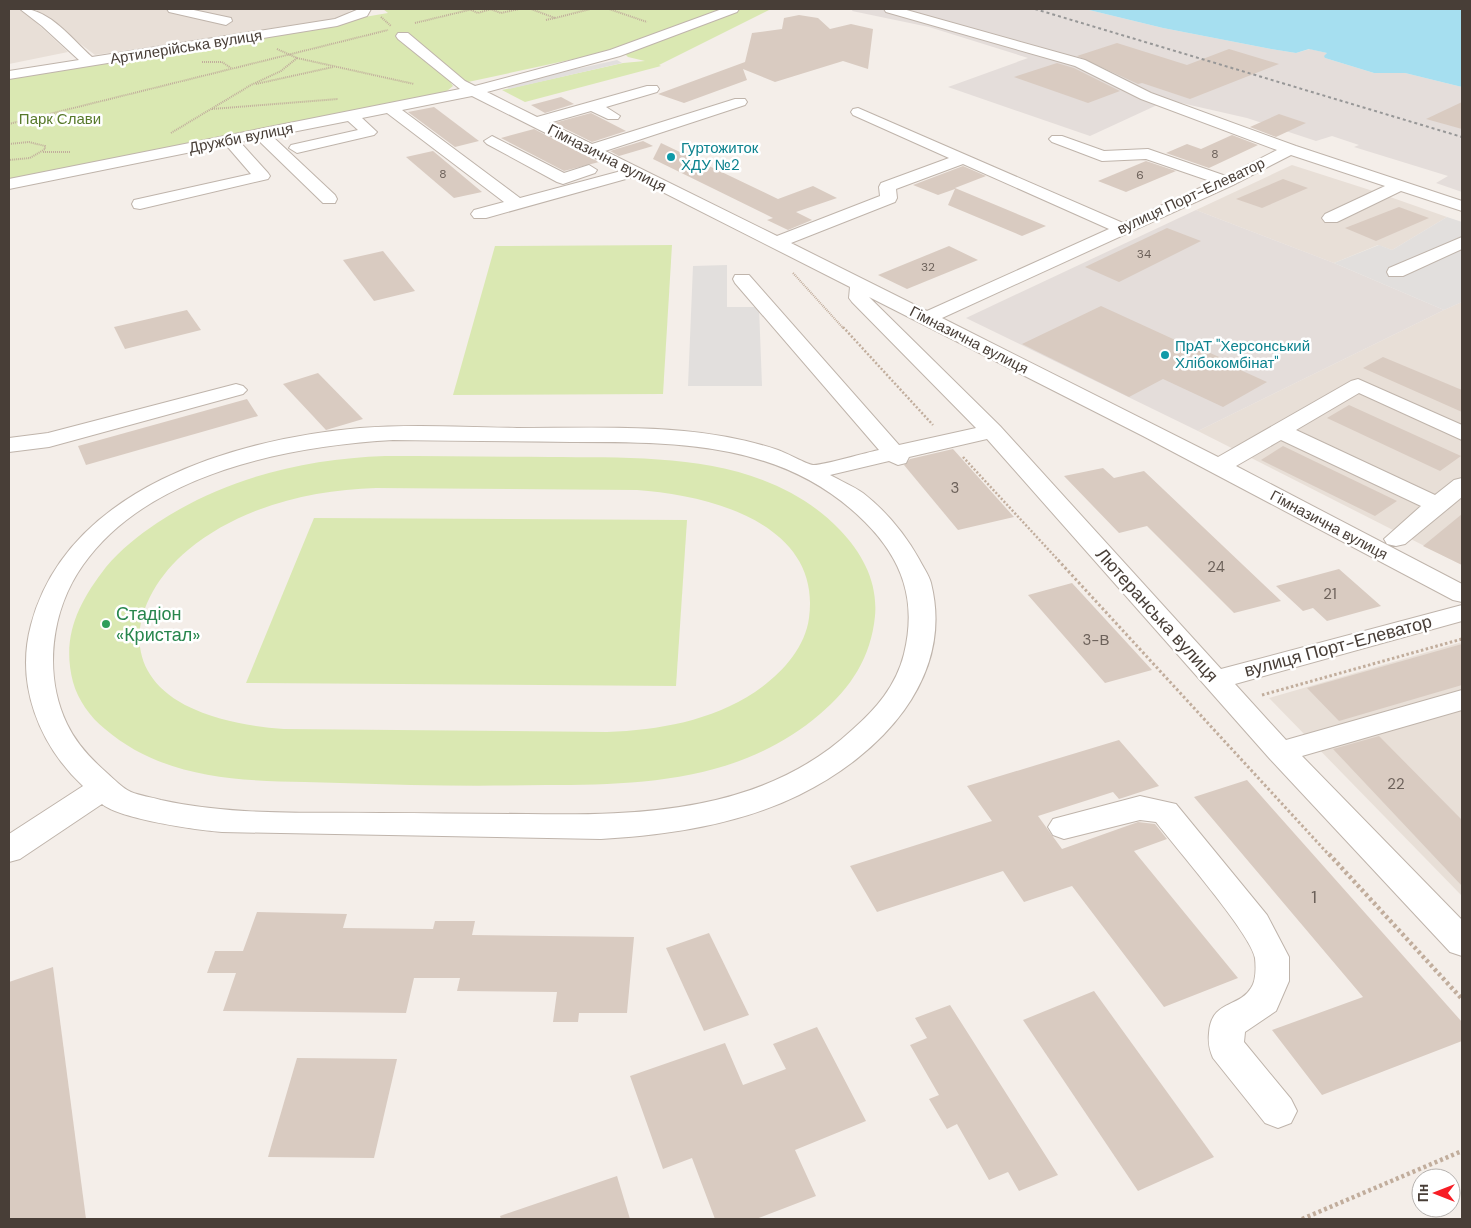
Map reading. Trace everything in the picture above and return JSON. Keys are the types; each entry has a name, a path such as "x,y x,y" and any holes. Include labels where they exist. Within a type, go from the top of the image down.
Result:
{"street":[{"path":"26,9 46,23 89,62"},
{"path":"173,9 229,15 224,41"},
{"path":"694,9 713,17"},
{"name":"Дружби вулиця","path":"9,184 53,183 230,140 472,91 615,53 733,9"},
{"path":"890,9 1080,64 1146,96 1290,149 1462,206"},
{"name":"Артилерійська вулиця","path":"9,75 337,22 368,11"},
{"name":"Гімназична вулиця","path":"398,32 460,84 472,91 927,318 1462,594"},
{"path":"535,122 652,90"},
{"path":"592,150 740,102"},
{"path":"593,106 613,116"},
{"path":"390,108 516,204"},
{"path":"858,112 1123,229"},
{"path":"297,148 369,132 351,116"},
{"path":"261,134 329,199"},
{"path":"1057,139 1102,156 1148,154 1227,182"},
{"path":"140,204 262,176 230,140"},
{"path":"492,140 563,179 616,162"},
{"name":"вулиця Порт-Елеватор","path":"927,318 1227,182 1290,149"},
{"path":"775,242 889,198 887,187 964,158"},
{"path":"480,214 635,172"},
{"path":"1331,218 1398,186"},
{"path":"1396,272 1462,242"},
{"path":"742,279 896,456"},
{"name":"Лютеранська вулиця","path":"860,286 859,298 992,431 1280,752 1462,942"},
{"path":"1218,467 1358,385 1462,433"},
{"path":"9,446 49,440 236,390"},
{"path":"812,472 896,456 992,431"},
{"path":"1280,431 1437,505"},
{"path":"16,660 19,634 39,593 71,553 106,523 149,496 193,474 247,455 304,441 356,434 649,435 700,439 750,449 794,463 828,480 864,504 894,534 914,568 924,603 922,647 906,687 880,723 844,756 790,787 726,811 659,824 601,827 242,823 180,817 118,800 77,778 41,746 26,720"},
{"path":"1396,539 1462,486"},
{"name":"вулиця Порт-Елеватор","path":"1214,680 1462,613"},
{"path":"1280,752 1462,700"},
{"path":"9,850 100,790"},
{"path":"1064,827 1140,808 1165,812 1255,925 1272,957 1272,981 1264,1000 1227,1024 1226,1047 1278,1111"}],"path":[{"path":"9,124 289,54 398,32 470,9 478,13 491,9 501,13 519,9"},
{"path":"531,9 555,18"},
{"path":"546,20 590,9"},
{"path":"609,9 674,31"},
{"path":"368,11 398,32"},
{"path":"298,52 303,48"},
{"path":"282,50 297,58 422,86"},
{"path":"170,134 251,86 281,72 297,58"},
{"path":"222,62 232,68"},
{"path":"251,86 335,67"},
{"path":"210,109 345,98"},
{"path":"9,144 36,142 45,146 45,149 30,158 9,160"},
{"path":"792,272 1462,999"},
{"path":"1261,695 1462,639"},
{"path":"1302,1219 1462,1152"}],"shaded area":[{"path":"9,9 18,9 28,15 68,52 9,64"},
{"path":"35,9 353,9 340,18 95,55"},
{"path":"853,9 1085,9 1163,28 1271,49 1296,53 1310,49 1327,53 1325,58 1374,73 1405,73 1462,87 1462,192 1436,183 1448,176 1354,147 1359,145 1332,136 1316,141 1247,118 1168,100 1090,136 948,87 1028,58 929,27 852,11"},
{"path":"617,60 622,63 509,89 505,85"},
{"path":"1292,165 1447,217 1392,250 1378,245 1334,263 1196,210"},
{"path":"1196,210 1334,263 1444,310 1198,431 966,318"},
{"path":"1447,217 1462,222 1462,302 1444,310 1334,263 1379,245 1392,250"},
{"path":"727,265 727,307 759,307 762,386 688,386 693,266"},
{"path":"1462,302 1462,565 1198,431 1444,310"},
{"path":"1462,642 1462,896 1269,698"}],"green space":[{"name":"Парк Слави","path":"383,9 771,9 659,65 661,66 525,102 502,90 623,63 645,61 628,57 620,49 468,82 464,80 451,83 453,86 447,91 435,94 9,179 9,77 388,13"},
{"path":"672,245 663,394 453,395 495,246"},
{"name":"Стадіон «Кристал»","path":"385,456 587,457 665,460 704,465 741,473 777,486 810,505 840,530 862,559 871,581 875,604 873,631 869,645 858,671 841,693 820,714 790,736 758,753 725,766 691,775 655,780 583,785 462,786 252,780 199,773 174,767 127,745 105,729 85,708 75,689 69,650 75,620 81,607 96,580 111,561 130,543 157,523 183,507 210,494 266,474 325,461","holes":["376,488 637,490 696,499 726,508 755,520 779,537 798,559 808,585 809,618 807,629 797,651 790,660 773,678 755,692 738,702 703,717 646,729 607,732 271,728 221,719 185,705 162,689 148,671 141,651 140,629 145,608 155,587 170,567 188,550 230,522 277,504 326,492"]},
{"path":"314,518 687,520 676,686 246,683"}],"water":[{"path":"1085,9 1462,9 1462,87 1405,73 1374,73 1325,58 1324,56 1327,53 1309,49 1296,53 1271,49 1163,28"}],"building":[{"path":"799,15 818,18 830,29 851,24 873,29 868,69 843,61 775,82 743,69 747,80 684,103 658,94 745,62 752,33 782,29 784,18"},
{"path":"1117,43 1187,65 1229,49 1279,64 1190,99 1142,83 1138,84 1077,56"},
{"path":"1057,63 1074,68 1120,91 1088,103 1014,77"},
{"path":"561,97 574,104 545,113 531,105"},
{"path":"1462,102 1462,129 1426,119"},
{"path":"434,107 479,141 455,147 408,112"},
{"path":"591,113 626,131 592,142 554,123"},
{"path":"1279,114 1306,123 1276,137 1250,127"},
{"path":"534,129 599,162 564,171 501,138"},
{"path":"1232,135 1258,145 1209,168 1166,153 1187,144 1201,149"},
{"path":"643,141 653,146 619,156 610,151"},
{"path":"661,143 778,199 813,186 837,198 796,212 812,220 788,230 767,220 773,218 653,159"},
{"path":"433,151 482,192 454,198 406,157"},
{"path":"1146,161 1176,171 1126,192 1098,181"},
{"path":"963,166 986,176 955,188 1046,226 1022,236 948,205 955,189 938,195 913,185"},
{"path":"1283,179 1308,188 1262,208 1236,199"},
{"path":"1399,207 1429,218 1376,241 1345,228"},
{"path":"1167,228 1201,241 1119,282 1085,267"},
{"path":"949,246 978,260 907,289 878,275"},
{"path":"383,251 415,291 374,301 343,260"},
{"name":"ПрАТ \"Херсонський Хлібокомбінат\"","path":"1101,306 1195,349 1199,348 1228,361 1225,363 1267,382 1223,407 1163,379 1129,397 1022,344"},
{"path":"187,310 201,330 125,349 114,327"},
{"path":"1383,357 1462,390 1462,412 1363,368"},
{"path":"318,373 363,419 326,430 283,384"},
{"path":"247,399 258,416 86,465 78,446"},
{"path":"1349,405 1461,456 1440,471 1327,418"},
{"path":"1283,446 1397,501 1375,516 1261,460"},
{"path":"953,449 1014,517 958,530 904,465 910,459"},
{"path":"1103,468 1114,478 1144,471 1281,601 1234,613 1147,526 1119,533 1064,476"},
{"path":"1462,514 1462,565 1423,546"},
{"path":"1339,569 1381,606 1327,621 1313,608 1303,611 1276,586"},
{"path":"1072,583 1152,670 1105,683 1028,595"},
{"path":"1462,644 1462,685 1339,721 1307,688"},
{"path":"1379,736 1462,820 1462,886 1333,749"},
{"path":"1119,740 1159,786 1119,799 1113,792 1038,816 1062,849 1138,822 1155,824 1167,839 1134,851 1238,978 1164,1007 1072,886 1024,902 1003,871 877,912 850,866 992,821 967,786"},
{"path":"1247,780 1462,1022 1462,1041 1322,1095 1272,1030 1363,997 1194,797"},
{"path":"257,912 347,914 343,928 433,929 435,921 475,921 472,935 634,937 627,1013 579,1013 578,1022 553,1022 557,992 457,991 460,978 414,978 406,1013 223,1011 236,973 207,973 215,951 243,951"},
{"path":"709,933 749,1015 704,1031 666,948"},
{"path":"53,967 86,1219 9,1219 9,982"},
{"path":"1094,991 1214,1157 1138,1191 1023,1020"},
{"path":"950,1005 1058,1175 1019,1191 1008,1172 989,1180 957,1124 947,1129 929,1099 939,1095 910,1045 927,1038 915,1018"},
{"path":"817,1027 866,1121 795,1150 816,1196 756,1219 715,1219 692,1158 663,1169 630,1076 725,1043 743,1085 786,1069 773,1044"},
{"path":"297,1058 397,1059 374,1158 268,1157"},
{"path":"617,1176 630,1219 501,1219 500,1216"}],"railway":[{"path":"1035,9 1462,137"}],"place":[{"name":"Гуртожиток ХДУ №2","path":"671,157"},
{"name":"ПрАТ \"Херсонський Хлібокомбінат\"","path":"1165,355"},
{"name":"Стадіон «Кристал»","path":"106,624"}]}
